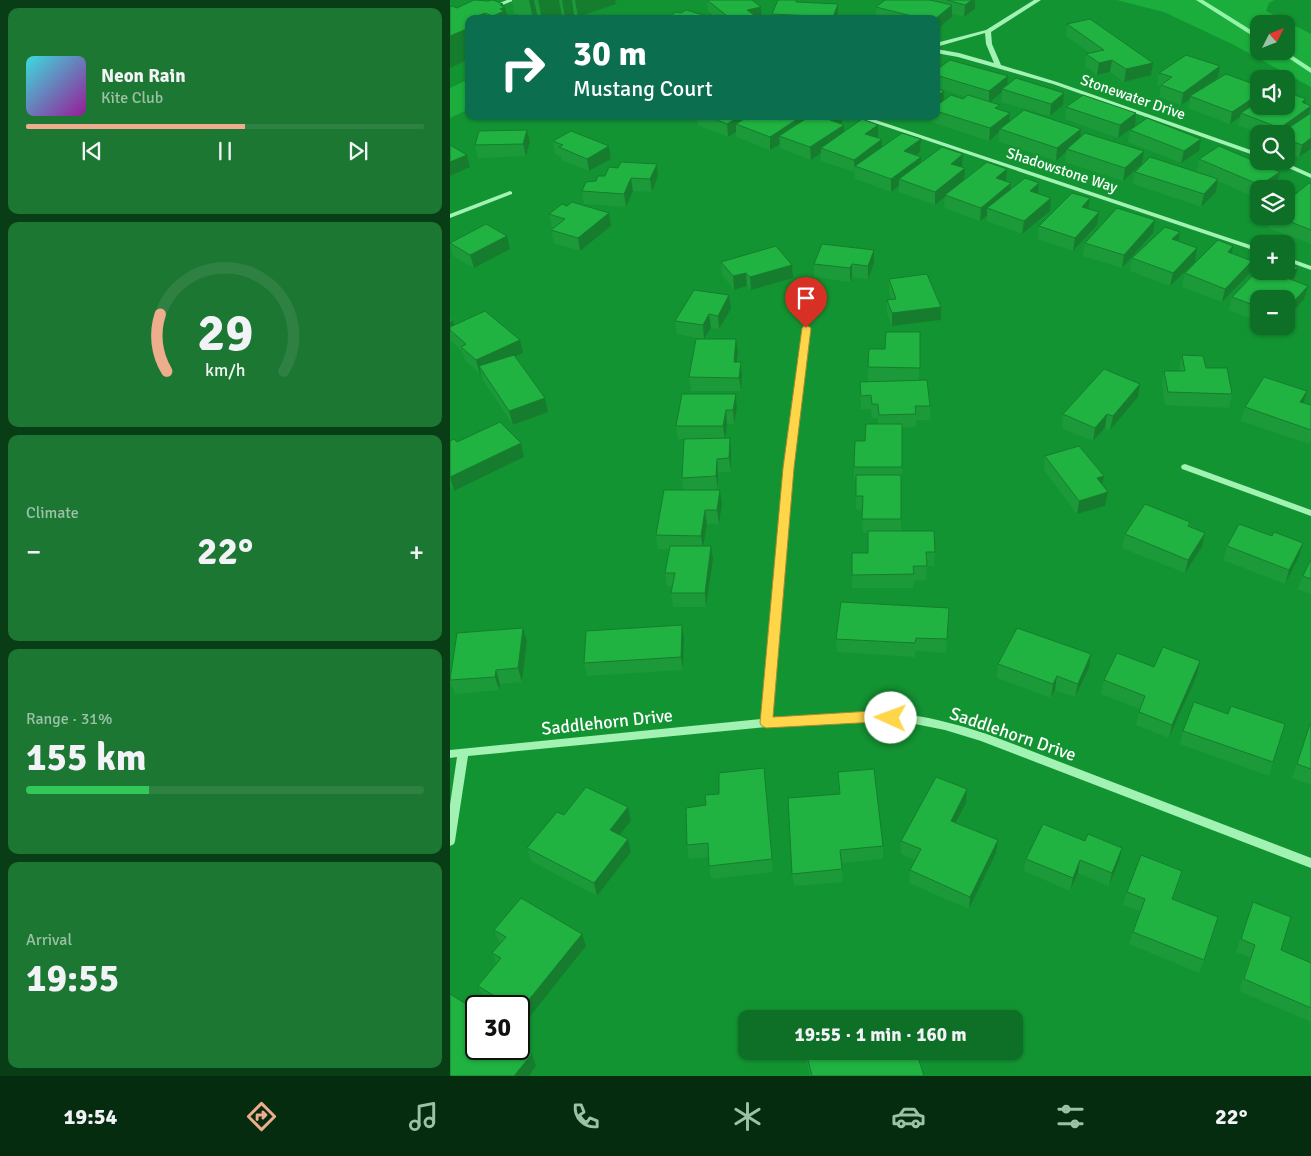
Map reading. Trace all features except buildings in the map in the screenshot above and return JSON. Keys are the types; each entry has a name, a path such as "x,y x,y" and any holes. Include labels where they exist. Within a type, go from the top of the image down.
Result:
{"street":[{"path":"490,9 512,0"},
{"path":"940,44 988,31 1038,0"},
{"path":"988,31 989,44 998,66"},
{"name":"Stonewater Drive","path":"940,52 959,55 1055,83 1250,152"},
{"name":"Shadowstone Way","path":"870,120 1250,247"},
{"path":"1295,169 1311,176"},
{"path":"450,216 510,194"},
{"path":"1295,262 1311,268"},
{"path":"766,723 788,478 806,328"},
{"path":"1185,467 1311,512"},
{"name":"Saddlehorn Drive","path":"450,754 766,723 872,716 910,719 945,726 983,737 1311,863"},
{"path":"450,841 463,753"}],"green space":[{"path":"1117,0 1274,0 1269,3 1266,11 1274,15 1250,15 1250,54 1164,12"},
{"path":"1295,26 1311,34 1311,87 1295,78 1295,70 1280,70 1261,60 1295,60"},
{"path":"465,81 465,111 450,118 450,88"}],"waterway":[{"path":"1199,0 1250,32"},
{"path":"1294,60 1311,71"}],"route":[{"path":"806,328 789,468 766,723 872,716 891,718"}]}
